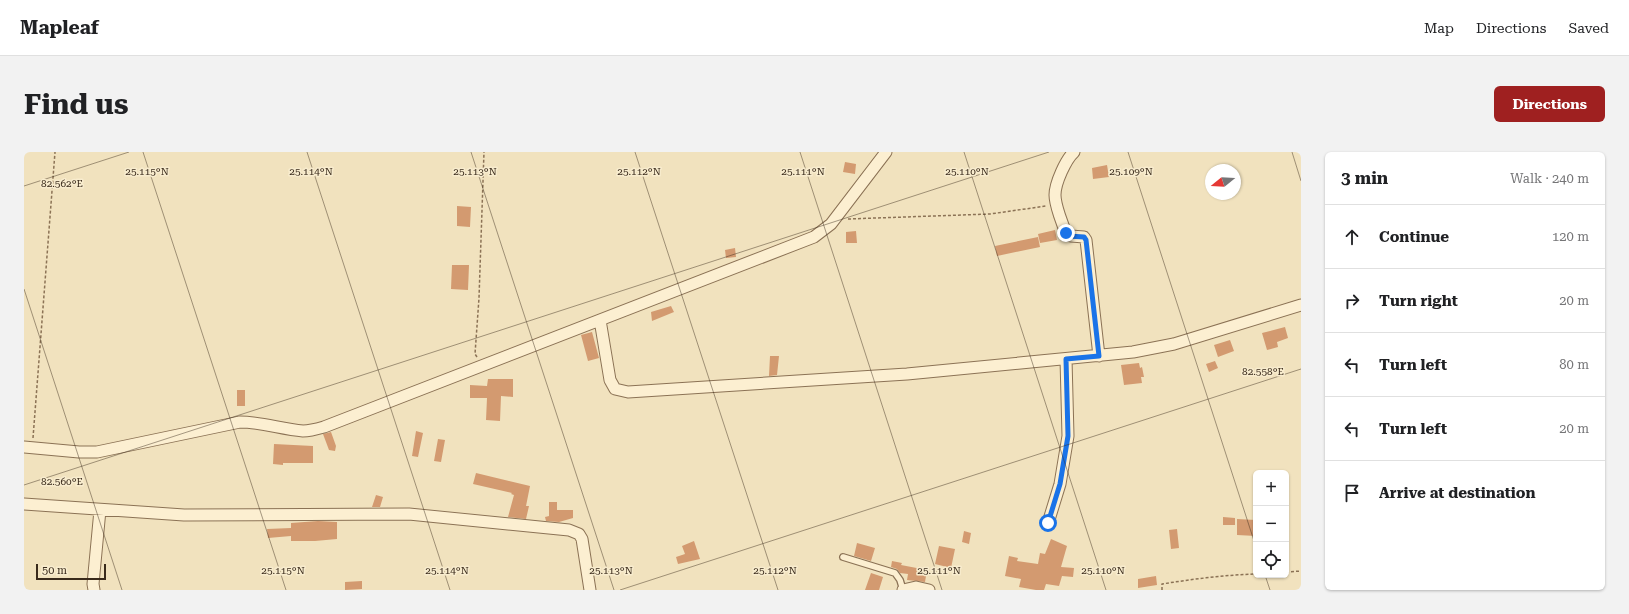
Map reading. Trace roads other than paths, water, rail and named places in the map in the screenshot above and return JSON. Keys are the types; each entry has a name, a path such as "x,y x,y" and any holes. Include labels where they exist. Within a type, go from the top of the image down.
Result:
{"street":[{"path":"28,447 79,452 97,452 240,422 254,422 302,431 324,426 814,237 834,220 886,152"},
{"path":"1074,152 1068,157 1057,184 1055,194 1067,235 1084,237 1086,240 1099,356"},
{"path":"600,320 610,380 615,389 628,392 907,374 1133,352 1174,344 1301,305"},
{"path":"1048,523 1060,484 1068,436 1066,359"},
{"path":"24,504 186,515 409,514 569,530 579,534 582,539 590,590"},
{"path":"94,590 93,584 100,510"},
{"path":"903,590 916,587 929,590"}],"lane":[{"path":"843,557 895,573 900,580 903,590"}]}
